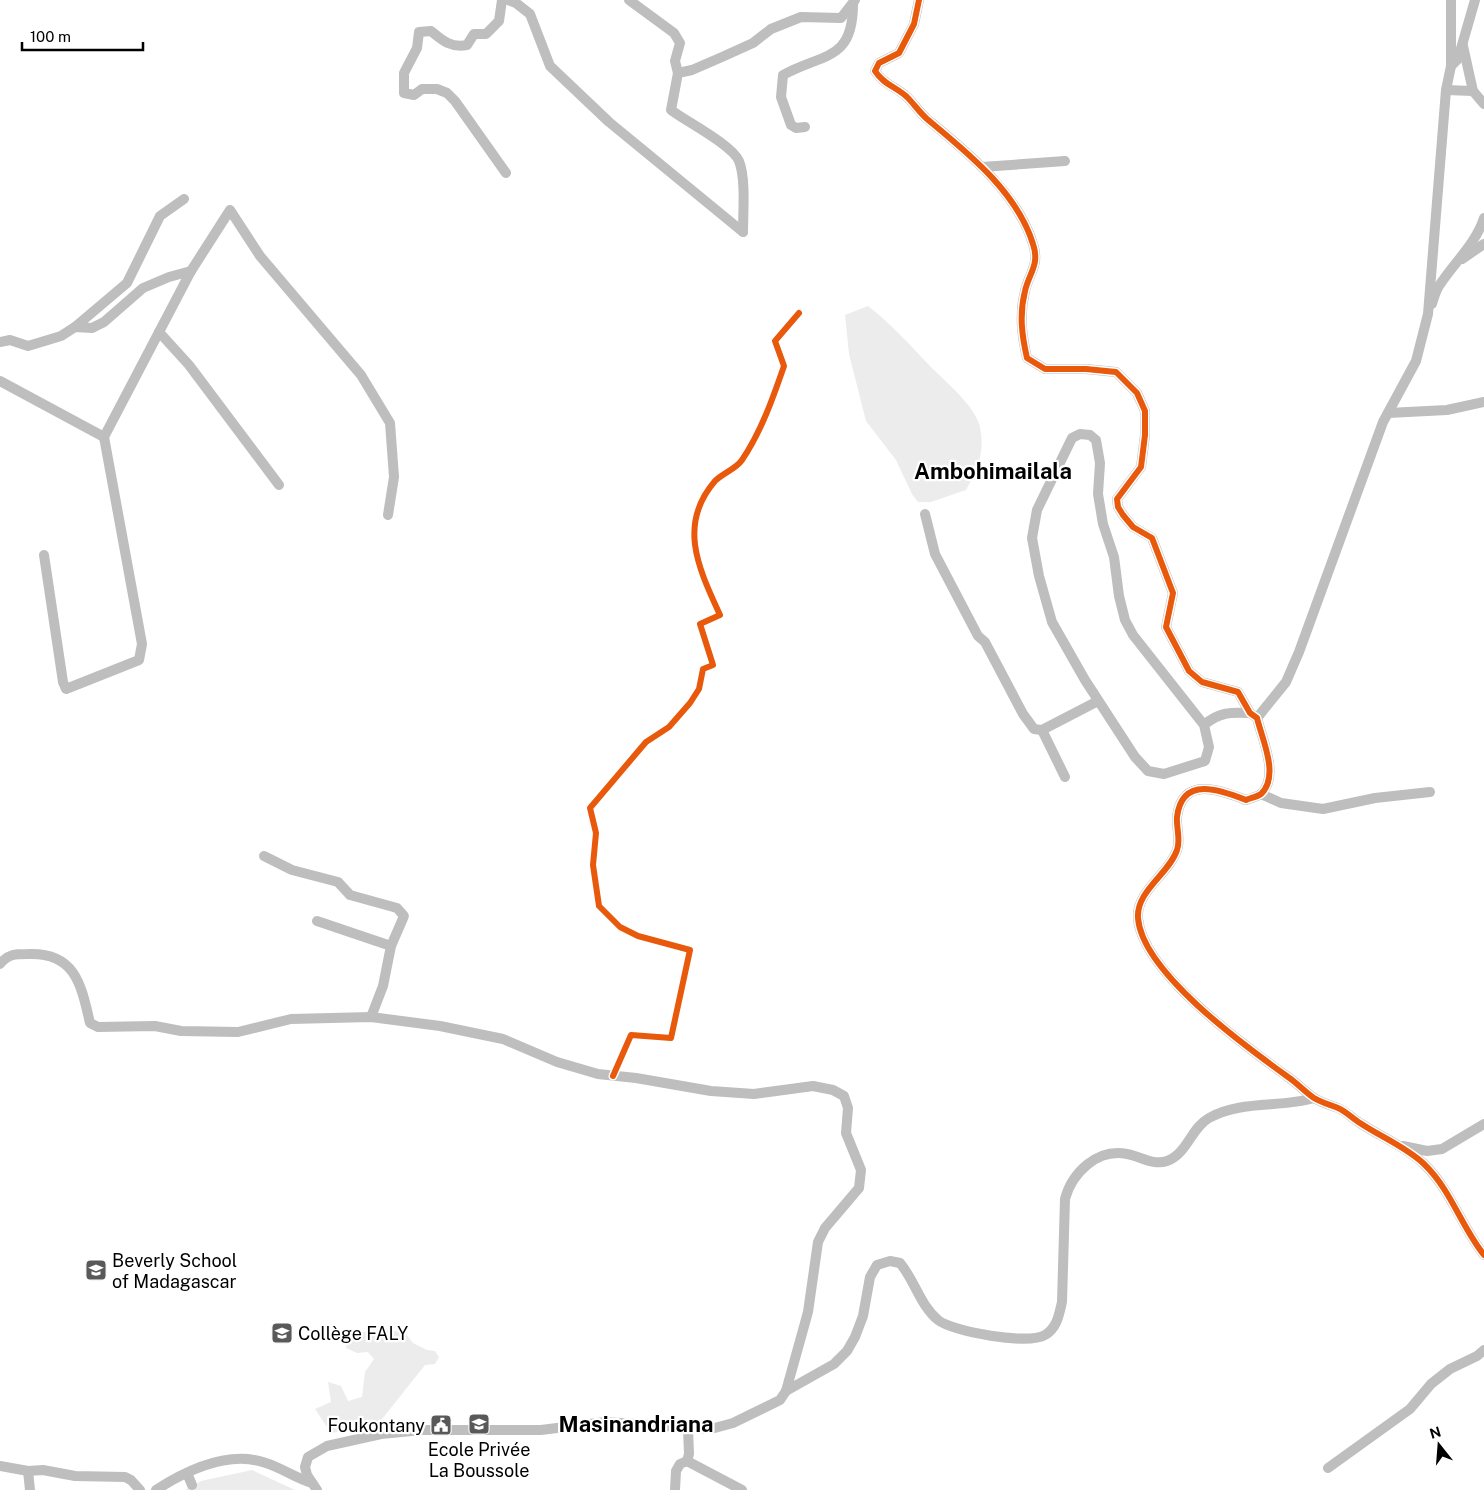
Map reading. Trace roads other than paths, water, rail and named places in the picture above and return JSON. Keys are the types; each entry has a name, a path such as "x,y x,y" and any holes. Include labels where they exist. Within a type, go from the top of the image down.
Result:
{"street":[{"path":"502,0 499,21 486,34 474,34 467,45 448,44 431,31 420,32 416,48 404,73 404,93 414,95 422,89 437,89 446,93 455,101 506,173"},
{"path":"508,0 516,3 530,14 550,66 609,122 743,232 742,170 739,159 719,141 671,110 678,73 675,61 680,43 674,33 629,0"},
{"path":"919,0 914,24 899,53 879,63 875,71 882,81 906,96 926,119 943,130 982,167 1027,223 1034,248 1035,268 1025,291 1020,328 1028,358 1045,369 1086,369 1116,372 1137,393 1144,412 1145,436 1141,467 1117,499 1118,507 1133,527 1152,538 1173,593 1166,627 1189,671 1202,682 1238,692 1254,716 1270,770 1268,781 1261,794 1246,800 1209,787 1194,791 1185,796 1180,804 1177,817 1178,849 1172,861 1141,901 1138,916 1147,949 1159,966 1230,1035 1314,1098 1342,1110 1398,1145 1424,1164 1441,1183 1472,1239 1484,1255"},
{"path":"1428,314 1446,90 1451,66 1451,0"},
{"path":"1451,66 1458,59 1475,0"},
{"path":"678,73 692,70 753,43 771,29 801,17 841,18 854,2"},
{"path":"805,128 791,125 781,97 783,75 824,60 844,44 853,21 854,2"},
{"path":"1462,45 1473,91 1484,104"},
{"path":"1446,90 1473,91"},
{"path":"982,167 1065,161"},
{"path":"0,342 10,340 28,346 61,336 75,327 127,283 160,216 184,199"},
{"path":"44,555 63,682 66,689 139,660 142,644 104,437 191,272 230,210 260,256 361,375 390,423 394,477 388,515"},
{"path":"1254,716 1286,682 1299,652 1388,413 1416,361 1428,314 1440,284 1458,263 1482,226 1484,218"},
{"path":"1458,263 1484,244"},
{"path":"75,327 92,328 104,322 143,288 169,277 191,272"},
{"path":"159,332 189,365 279,485"},
{"path":"0,381 104,437"},
{"path":"1388,413 1447,410 1484,402"},
{"path":"1080,434 1090,435 1096,440 1100,463 1098,494 1103,524 1114,557 1119,596 1125,620 1133,635 1204,725 1209,748 1204,761 1164,774 1148,771 1135,757 1098,701 1052,622 1038,576 1032,538 1037,510 1060,458 1072,438 1080,434"},
{"path":"925,514 935,554 978,636 986,642 1023,714 1034,729 1042,730 1098,701"},
{"path":"1204,725 1214,716 1222,713 1254,716"},
{"path":"1042,730 1065,777"},
{"path":"1261,794 1281,802 1323,809 1376,798 1430,792"},
{"path":"264,856 292,870 338,882 350,895 397,908 404,916 391,946 383,986 371,1017"},
{"path":"317,921 391,946"},
{"path":"0,964 6,957 14,954 45,953 60,960 72,968 81,987 90,1023 98,1027 155,1026 181,1031 238,1032 291,1019 371,1017 440,1026 502,1039 557,1062 598,1074 636,1078 711,1091 754,1094 813,1086 833,1090 844,1096 848,1108 846,1133 861,1170 859,1188 825,1228 818,1242 808,1312 786,1391 780,1400 733,1424 711,1429 688,1429 605,1422 541,1430 422,1430 381,1434 327,1446 315,1451 308,1457 305,1467 315,1486"},
{"path":"786,1391 834,1364 847,1351 863,1316 870,1277 877,1266 884,1262 900,1263 931,1313 950,1327 1022,1340 1045,1335 1057,1322 1062,1302 1065,1199 1069,1185 1080,1169 1093,1161 1115,1153 1127,1154 1148,1161 1164,1162 1177,1155 1198,1126 1210,1117 1237,1108 1297,1103 1314,1098"},
{"path":"1398,1145 1427,1151 1442,1149 1484,1124"},
{"path":"1328,1468 1410,1408 1432,1384 1450,1369 1477,1356 1484,1350"},
{"path":"675,1490 676,1472 680,1464 687,1461 690,1454 688,1429"},
{"path":"156,1490 187,1473 227,1460 244,1458 267,1463 315,1486"},
{"path":"687,1461 742,1490"},
{"path":"0,1466 43,1470 75,1476 125,1477 131,1480 140,1490"},
{"path":"28,1470 30,1490"},
{"path":"187,1473 192,1485"}],"place":[{"name":"Beverly School of Madagascar","path":"96,1270"},
{"name":"Collège FALY","path":"282,1333"},
{"name":"Ecole Privée La Boussole","path":"479,1424"},
{"name":"Foukontany","path":"441,1425"}],"district":[{"name":"Ambohimailala","path":"993,471"},
{"name":"Masinandriana","path":"636,1424"}]}
